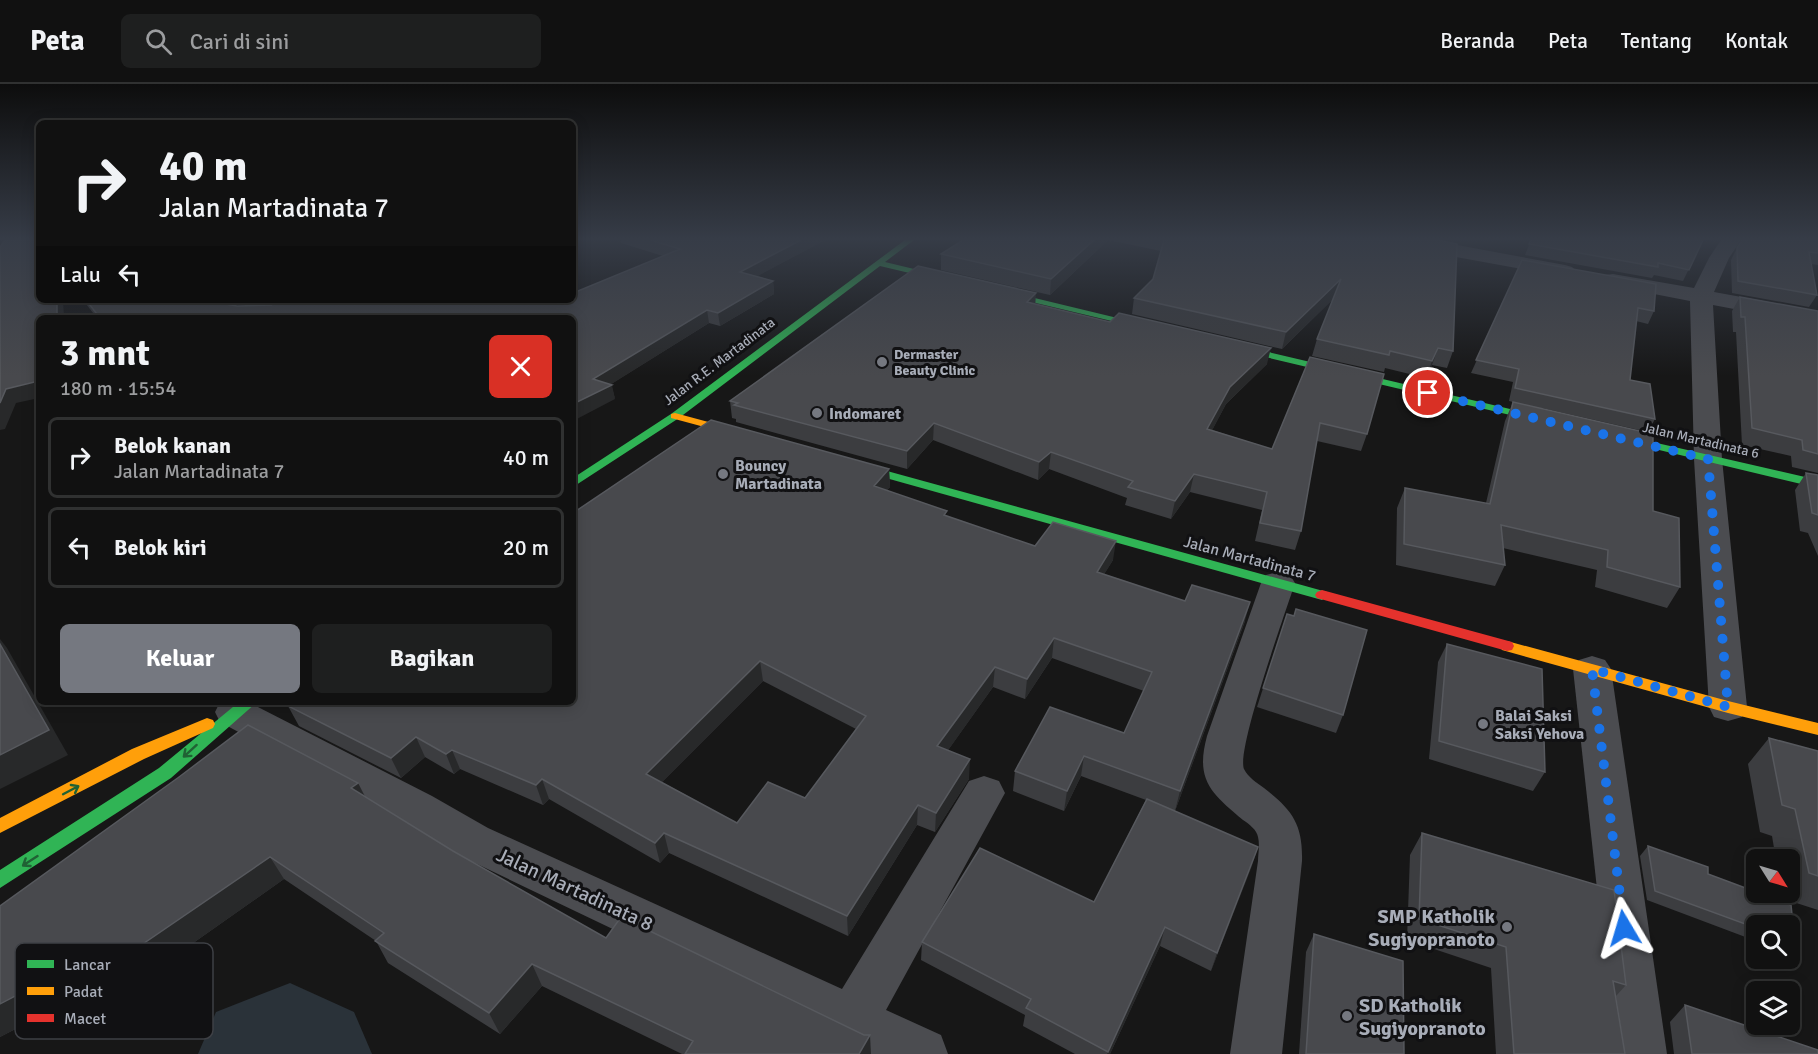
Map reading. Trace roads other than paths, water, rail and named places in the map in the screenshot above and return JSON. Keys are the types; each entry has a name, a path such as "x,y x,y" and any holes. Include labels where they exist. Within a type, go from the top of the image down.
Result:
{"main road":[{"name":"Jalan R.E. Martadinata","path":"576,481 675,416 848,285"},
{"path":"972,285 1175,333"},
{"path":"1210,341 1568,426"},
{"path":"675,416 766,441"},
{"name":"Jalan Martadinata 6","path":"1591,431 1818,484"},
{"name":"Jalan Martadinata 7","path":"834,460 1728,707 1818,729"},
{"path":"0,826 138,754 241,707"},
{"path":"0,880 111,811 168,771 241,707"}],"street":[{"path":"1643,285 1818,318"},
{"path":"1706,285 1701,296 1708,459 1728,707"},
{"path":"1256,1054 1280,861 1280,834 1271,819 1237,791 1225,776 1221,762 1227,736 1278,582"},
{"path":"1592,669 1641,1054"},
{"name":"Jalan Martadinata 8","path":"241,707 472,841 853,1019 922,1054"},
{"path":"853,1019 984,793"}],"waterway":[{"path":"258,1054 290,1042 312,1054"}],"place":[{"name":"Dermaster Beauty Clinic","path":"882,362"},
{"name":"Indomaret","path":"817,413"},
{"name":"Bouncy Martadinata","path":"723,474"},
{"name":"Balai Saksi Saksi Yehova","path":"1483,724"},
{"name":"SMP Katholik Sugiyopranoto","path":"1507,927"},
{"name":"SD Katholik Sugiyopranoto","path":"1347,1016"}]}
